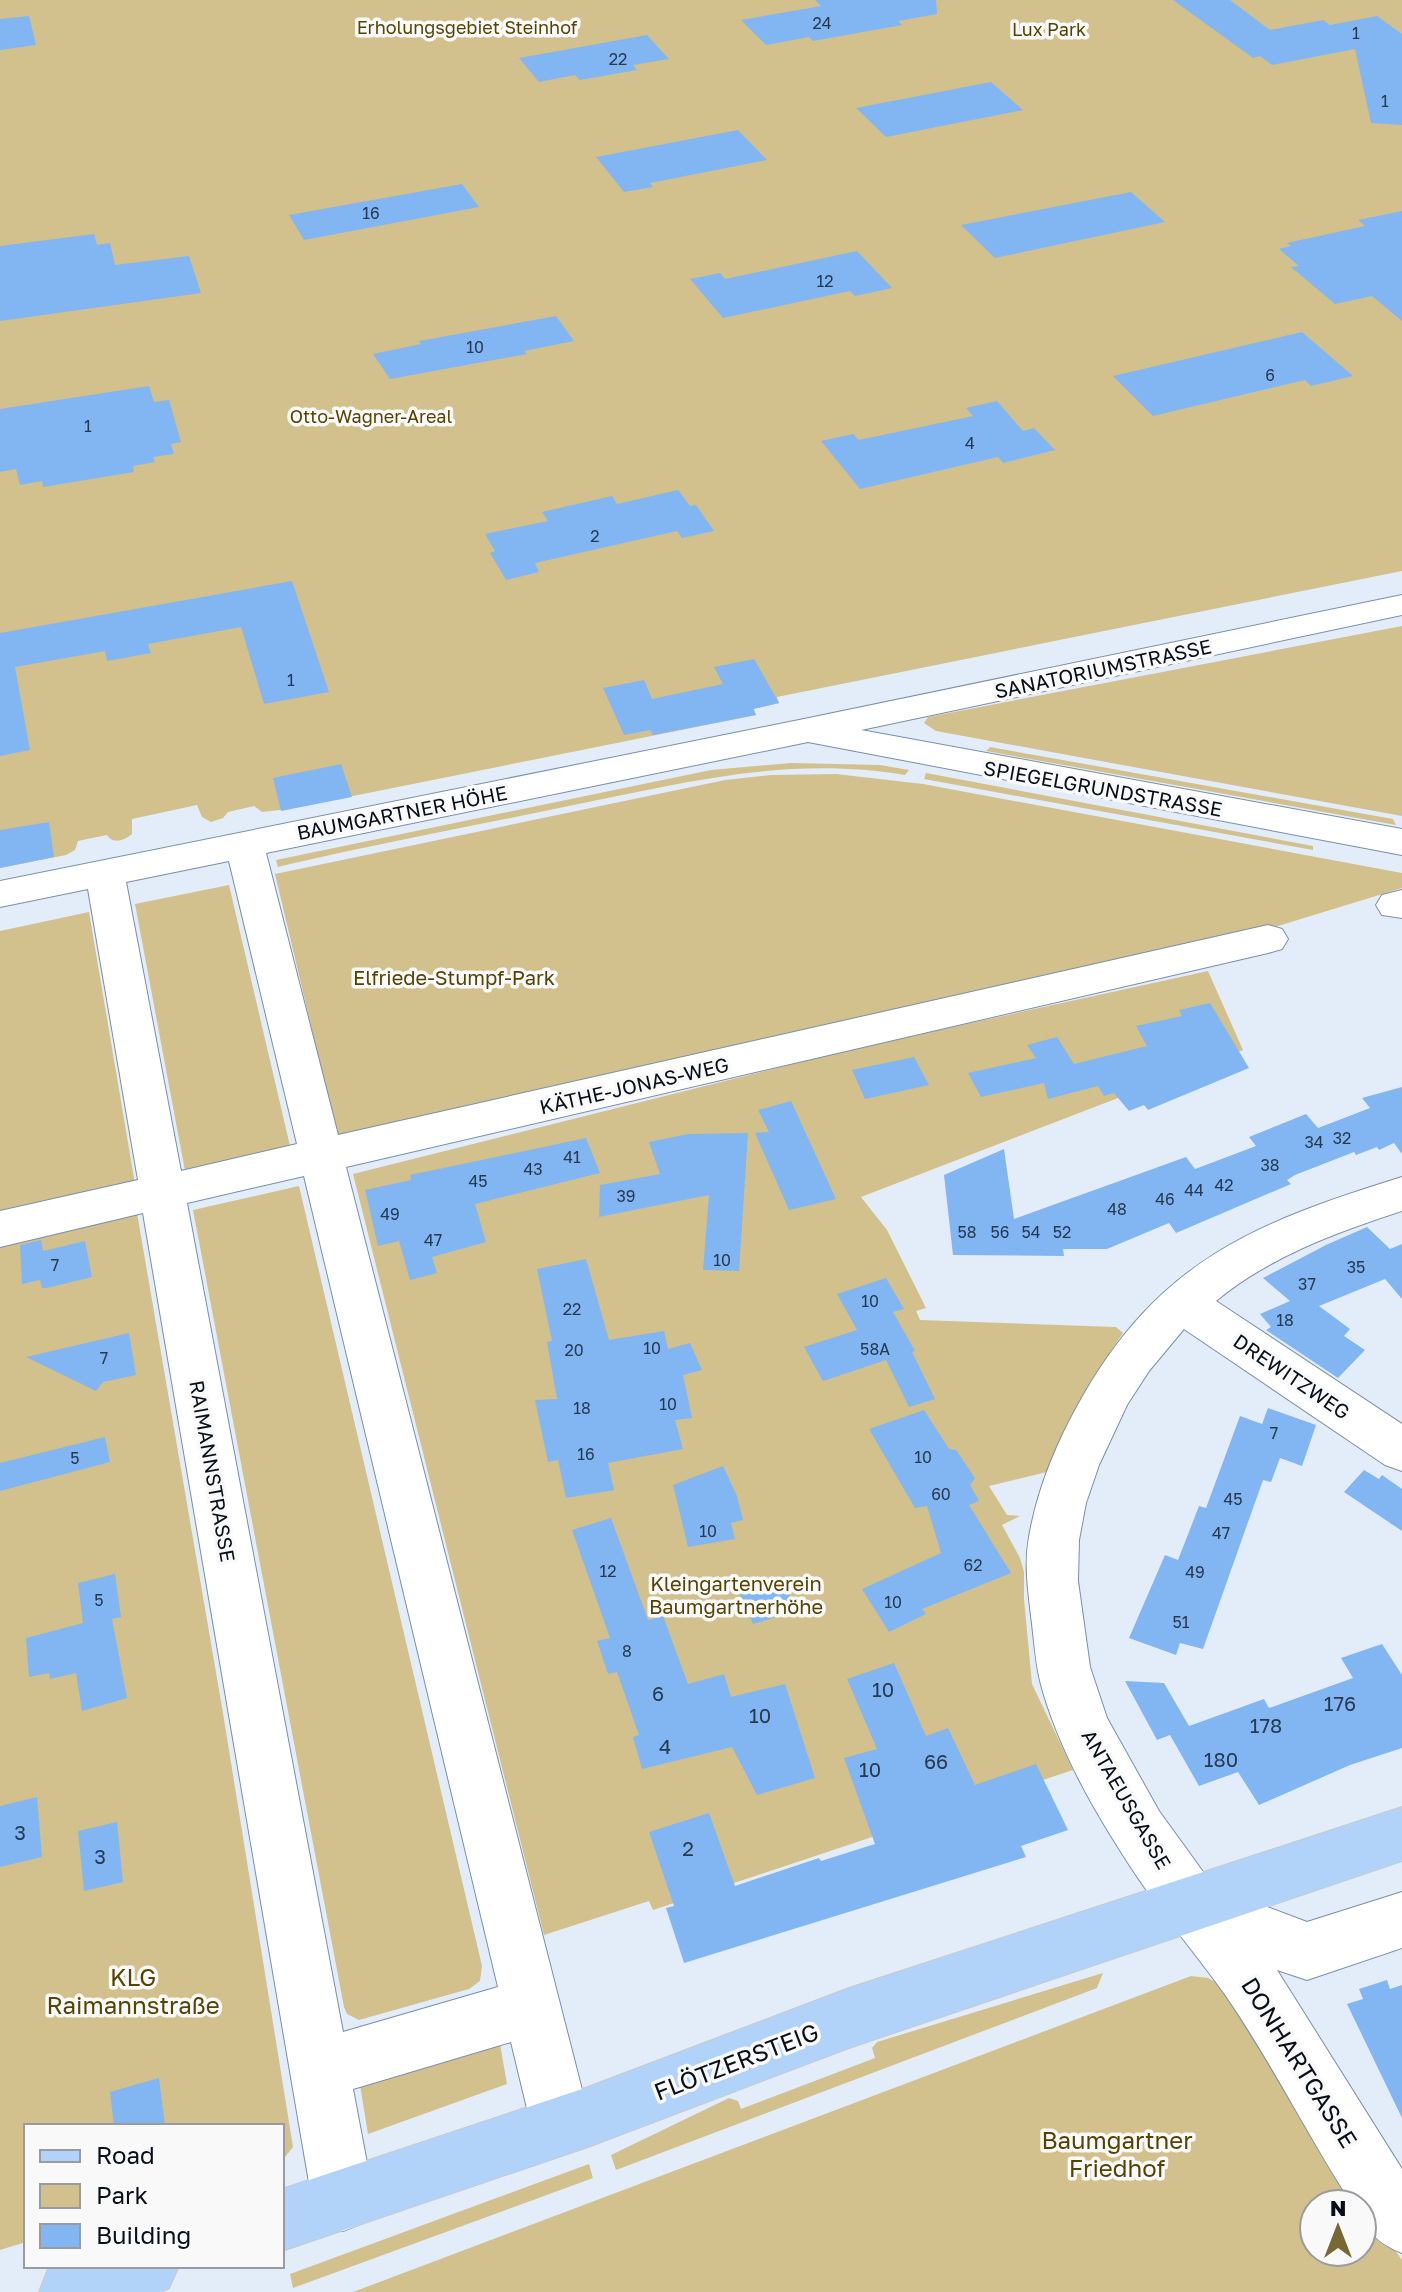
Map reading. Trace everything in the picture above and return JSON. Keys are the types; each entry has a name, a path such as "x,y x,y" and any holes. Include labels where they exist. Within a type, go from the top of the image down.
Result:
{"main road":[{"name":"FLÖTZERSTEIG","path":"284,2219 561,2125 849,2018 1402,1834"},
{"path":"71,2292 141,2268"}],"street":[{"name":"SANATORIUMSTRASSE","path":"804,731 1402,605"},
{"name":"SPIEGELGRUNDSTRASSE","path":"804,731 1402,842"},
{"name":"BAUMGARTNER HÖHE","path":"0,894 804,731"},
{"path":"244,843 561,2125"},
{"name":"RAIMANNSTRASSE","path":"105,873 343,2200"},
{"name":"KÄTHE-JONAS-WEG","path":"0,1229 1268,939"},
{"name":"ANTAEUSGASSE","path":"1192,1905 1137,1825 1097,1755 1069,1689 1052,1573 1056,1533 1068,1487 1095,1416 1149,1337 1181,1302 1268,1246 1365,1205 1402,1194"},
{"name":"DREWITZWEG","path":"1181,1302 1402,1450"},
{"path":"1192,1905 1307,1951 1402,1920"},
{"name":"DONHARTGASSE","path":"1192,1905 1255,1989 1402,2222"},
{"path":"320,2069 531,2006"}],"green space":[{"name":"Otto-Wagner-Areal","path":"0,0 1402,0 1402,571 777,697 779,703 754,709 756,715 288,809 262,812 254,806 228,812 223,818 211,822 202,817 197,805 132,819 132,834 123,840 112,840 107,835 78,841 75,850 66,855 0,868"},
{"path":"1402,626 1402,816 936,731 924,723 928,717"},
{"path":"990,747 1393,819 1396,825 986,751"},
{"path":"791,763 880,765 909,770 905,775 818,768 733,775 649,789 278,867 276,860 711,770"},
{"path":"926,773 1313,846 1313,850 924,779"},
{"name":"Elfriede-Stumpf-Park","path":"836,774 923,784 1402,873 1402,888 1278,926 367,1138 336,1131 275,874 725,780 771,775"},
{"path":"229,885 290,1146 185,1171 135,904"},
{"path":"89,912 135,1184 0,1222 0,931"},
{"name":"Kleingartenverein Baumgartnerhöhe","path":"1208,971 1243,1050 861,1197 887,1230 926,1308 916,1311 920,1320 1116,1327 1123,1333 1071,1417 1051,1471 989,1486 1007,1515 1020,1516 1002,1525 1024,1572 1032,1684 1073,1770 653,1910 649,1901 544,1935 353,1174 857,1048"},
{"path":"299,1186 482,1966 480,1981 469,1989 359,2020 347,2014 344,2007 193,1210"},
{"name":"KLG Raimannstraße","path":"137,1213 223,1713 293,2147 284,2158 284,2124 24,2124 24,2243 0,2250 0,1245"},
{"path":"1103,1973 1097,1988 616,2170 611,2155 729,2098 738,2101 741,2109 875,2058 872,2048 877,2042"},
{"name":"Baumgartner Friedhof","path":"1191,1976 1208,1978 1222,1986 1351,2188 1298,2188 1298,2268 1378,2268 1378,2227 1402,2260 1402,2292 353,2292"},
{"path":"500,2044 507,2084 368,2134 360,2085"},
{"path":"589,2164 593,2178 293,2288 290,2274"}],"building":[{"path":"815,0 936,0 937,14 898,21 902,25 813,41 809,37 766,45 741,20 821,6"},
{"path":"1173,0 1230,0 1270,30 1323,20 1330,25 1377,16 1402,34 1402,125 1371,123 1355,49 1272,65 1260,56 1253,58"},
{"path":"29,16 36,45 0,50 0,19"},
{"path":"647,35 669,59 633,65 637,70 580,80 575,75 539,82 519,58"},
{"path":"991,82 1023,110 886,137 856,108"},
{"path":"738,130 767,160 650,183 653,187 624,192 596,157"},
{"path":"462,184 479,207 304,240 289,215"},
{"path":"1131,192 1165,222 995,258 961,225"},
{"path":"1402,211 1402,321 1372,296 1335,304 1291,267 1299,266 1279,249 1291,246 1287,243 1365,226 1358,220"},
{"path":"94,234 97,245 110,243 115,265 189,256 201,293 0,321 0,246"},
{"path":"857,251 892,288 855,296 850,291 723,318 690,279 720,273 725,279"},
{"path":"556,316 574,341 524,351 527,354 390,379 373,354 421,344 419,341"},
{"path":"1302,332 1353,376 1311,386 1305,380 1153,416 1113,376"},
{"path":"149,386 154,402 169,400 181,442 171,444 174,454 153,457 155,462 133,466 134,472 43,487 42,481 20,485 16,469 0,472 0,409"},
{"path":"997,401 1023,431 1034,428 1055,450 1003,463 998,457 860,489 821,441 853,434 859,440 973,416 966,408"},
{"path":"678,490 690,506 696,505 714,531 682,538 677,531 535,563 539,572 506,580 490,553 495,551 485,534 548,521 542,512 612,496 617,504"},
{"path":"292,581 329,692 264,704 241,627 148,644 151,653 107,661 105,651 15,667 30,750 0,756 0,633"},
{"path":"754,659 779,703 753,709 756,715 653,735 650,730 624,735 603,688 644,680 652,699 723,684 714,667"},
{"path":"341,764 352,797 281,811 273,778"},
{"path":"49,822 54,857 0,868 0,830"},
{"path":"1210,1003 1249,1068 1148,1110 1144,1105 1129,1111 1114,1093 1104,1096 1098,1086 1048,1099 1044,1083 981,1097 968,1073 1036,1058 1027,1045 1057,1037 1074,1064 1147,1046 1136,1026 1182,1016 1179,1010"},
{"path":"914,1057 929,1085 865,1099 852,1070"},
{"path":"1402,1087 1402,1154 1394,1143 1379,1150 1377,1147 1356,1155 1354,1152 1295,1175 1287,1180 1291,1184 1176,1233 1169,1223 1107,1249 1063,1249 1064,1256 953,1255 944,1175 1004,1149 1014,1219 1186,1157 1195,1169 1256,1146 1249,1137 1306,1114 1318,1128 1370,1108 1362,1098"},
{"path":"791,1101 836,1199 789,1210 755,1133 769,1132 758,1110"},
{"path":"748,1133 739,1271 703,1270 709,1195 599,1217 600,1185 660,1174 649,1142 688,1134"},
{"path":"586,1138 600,1173 475,1204 486,1242 432,1257 437,1273 410,1280 399,1241 378,1246 365,1190 411,1180 410,1175"},
{"path":"1367,1227 1390,1249 1402,1244 1402,1299 1385,1279 1319,1306 1350,1329 1344,1336 1365,1350 1338,1378 1266,1330 1271,1327 1260,1314 1290,1301 1263,1278"},
{"path":"41,1240 43,1251 85,1241 92,1277 47,1288 42,1288 40,1280 22,1284 20,1245"},
{"path":"586,1259 609,1340 664,1331 668,1349 690,1343 702,1370 683,1375 692,1418 675,1420 683,1449 608,1463 614,1490 566,1498 558,1460 548,1462 535,1400 557,1399 547,1342 552,1341 537,1269"},
{"path":"886,1278 904,1309 893,1312 915,1351 912,1352 935,1399 909,1407 886,1360 823,1381 804,1347 857,1330 837,1294"},
{"path":"129,1333 136,1375 103,1382 96,1391 26,1357"},
{"path":"1268,1408 1316,1425 1302,1466 1280,1458 1271,1482 1263,1480 1203,1649 1180,1643 1176,1655 1129,1638 1165,1555 1178,1560 1199,1506 1206,1508 1240,1416 1262,1424"},
{"path":"924,1410 949,1449 956,1450 975,1478 970,1485 979,1501 969,1505 1011,1573 922,1609 926,1614 889,1632 862,1589 941,1553 927,1506 915,1508 869,1429"},
{"path":"105,1437 110,1462 0,1491 0,1463"},
{"path":"723,1466 737,1496 743,1520 731,1523 735,1539 688,1547 673,1485"},
{"path":"1364,1470 1379,1479 1382,1475 1402,1489 1402,1531 1344,1492"},
{"path":"611,1518 648,1620 663,1616 688,1684 724,1674 731,1697 785,1684 815,1778 757,1795 732,1747 642,1769 633,1737 639,1735 617,1672 608,1674 597,1641 610,1638 572,1530"},
{"path":"115,1574 121,1617 112,1619 127,1698 82,1711 76,1673 50,1679 49,1673 29,1677 26,1638 83,1623 78,1583"},
{"path":"783,1580 796,1611 753,1624 740,1594"},
{"path":"1382,1644 1402,1675 1402,1748 1350,1765 1259,1805 1238,1772 1199,1786 1170,1735 1157,1740 1125,1681 1164,1683 1189,1726 1264,1699 1269,1708 1353,1678 1341,1658"},
{"path":"894,1663 926,1736 948,1728 975,1785 1036,1764 1068,1830 1021,1846 1026,1857 684,1963 666,1908 674,1906 649,1832 709,1813 735,1886 819,1858 821,1861 875,1844 844,1758 877,1749 847,1679"},
{"path":"37,1797 42,1857 0,1867 0,1806"},
{"path":"117,1822 123,1882 84,1891 78,1831"},
{"path":"1387,1980 1390,1989 1402,1985 1402,2118 1347,2004 1363,1999 1359,1989"},
{"path":"159,2078 165,2124 114,2124 110,2092"}],"park label":[{"name":"Erholungsgebiet Steinhof","path":"467,27"},
{"name":"Lux Park","path":"1049,29"}]}
